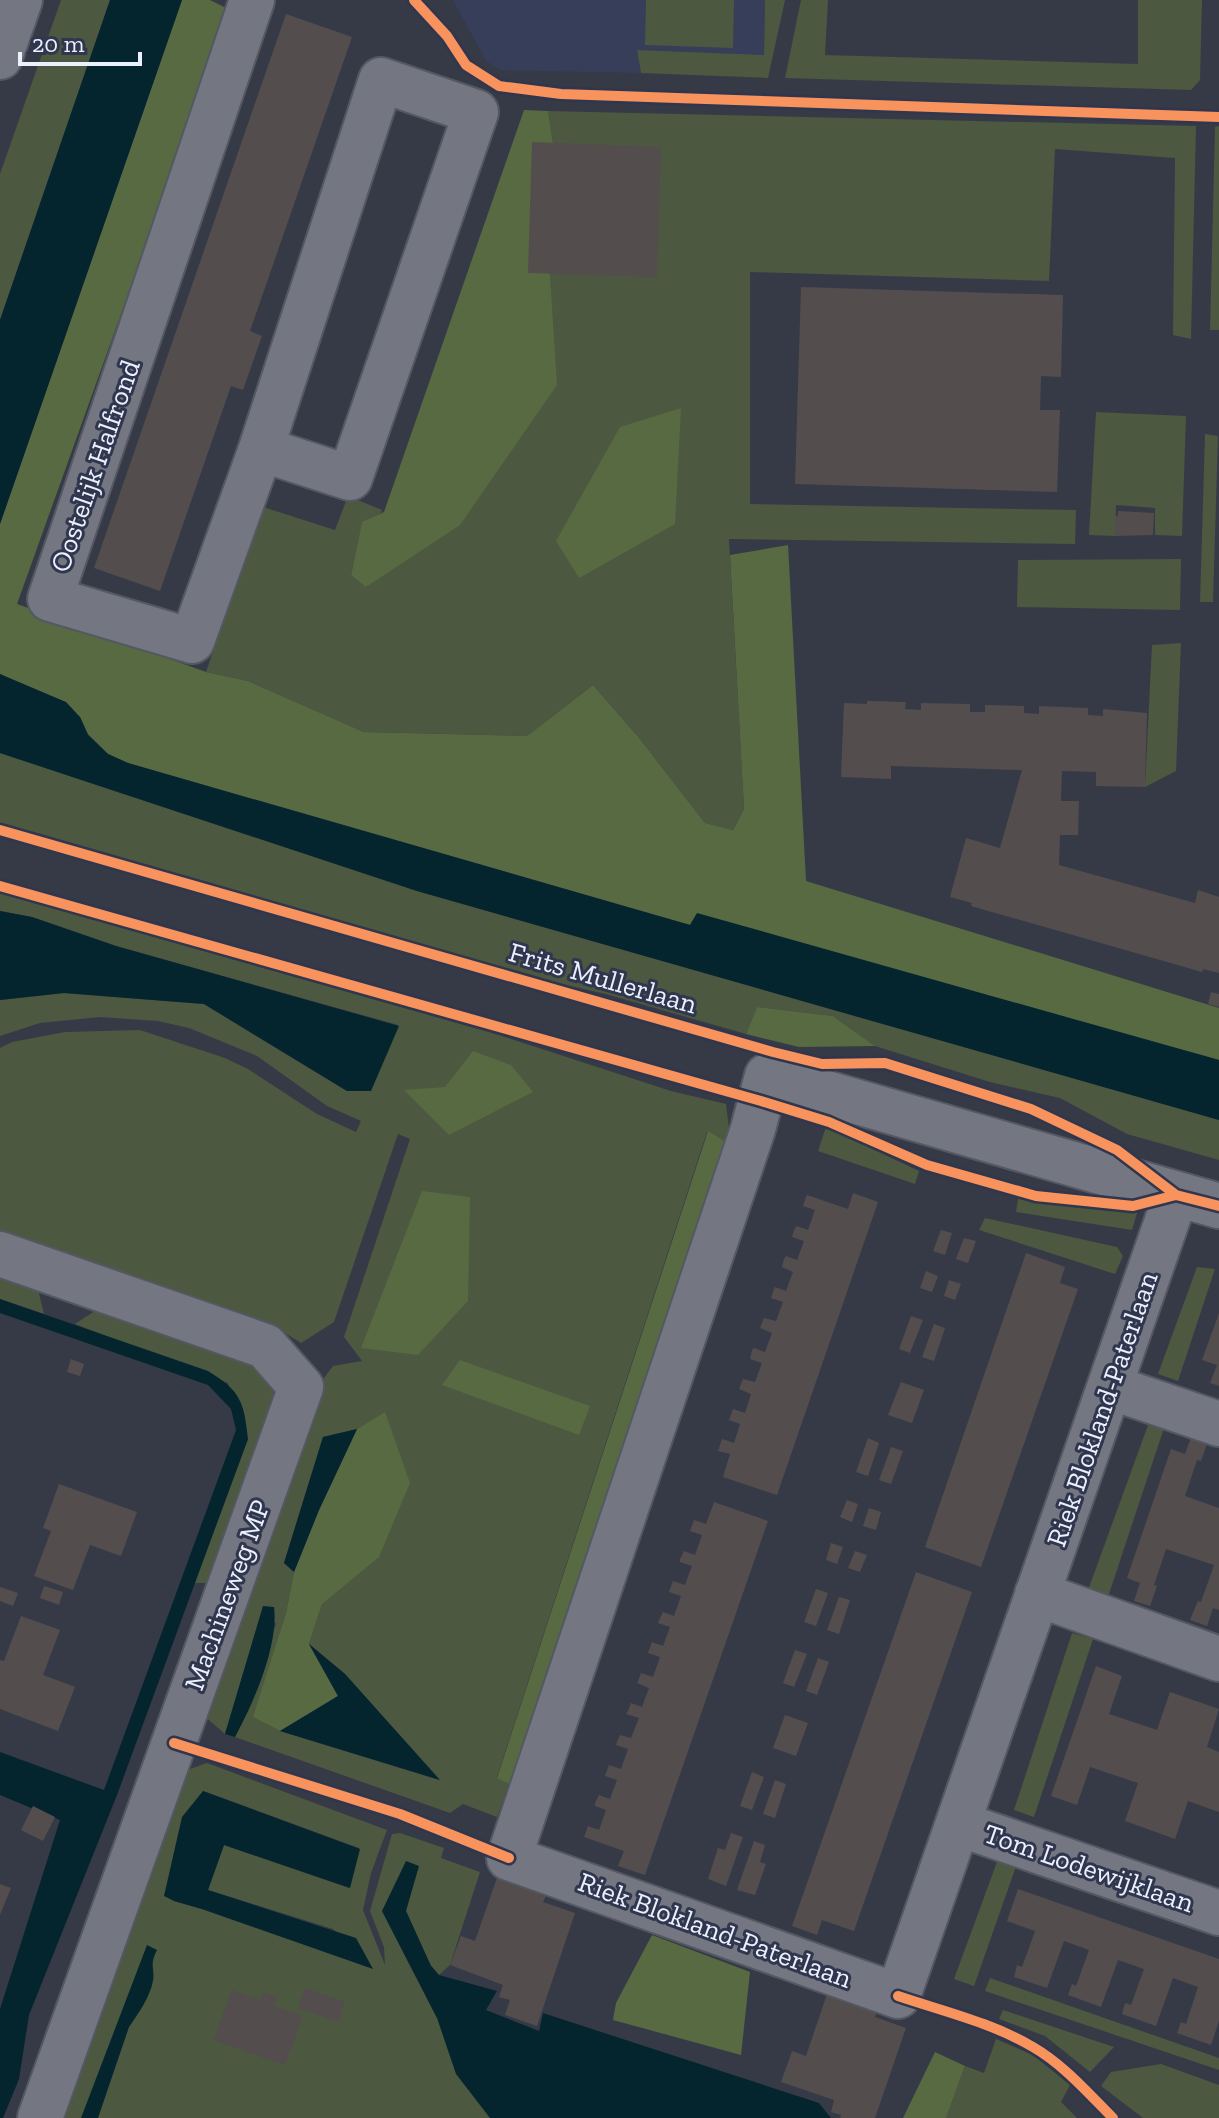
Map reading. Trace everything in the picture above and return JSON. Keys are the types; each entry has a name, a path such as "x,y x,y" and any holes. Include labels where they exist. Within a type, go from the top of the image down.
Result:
{"street":[{"path":"0,57 20,0"},
{"name":"Oostelijk Halfrond","path":"252,0 50,599 192,641 261,449 381,80 476,112 350,478 261,449"},
{"name":"Riek Blokland-Paterlaan","path":"767,1076 1176,1195 898,1996 509,1858 641,1471 753,1129 767,1076"},
{"path":"1176,1195 1219,1206"},
{"name":"Machineweg MP","path":"0,1254 265,1346 301,1387 40,2118"},
{"path":"1110,1387 1219,1424"},
{"path":"1037,1594 1219,1659"},
{"name":"Tom Lodewijklaan","path":"959,1824 1219,1913"}],"shaded area":[{"path":"110,0 182,0 0,524 0,320"},
{"path":"453,0 765,0 764,55 637,50 641,73 500,70 486,61"},
{"path":"0,674 66,702 80,717 88,735 108,754 128,763 690,925 697,913 1219,1060 1219,1120 417,891 0,753"},
{"path":"0,911 32,917 116,946 399,1026 371,1091 347,1091 204,1004 64,993 0,1000"},
{"path":"0,1299 208,1371 228,1385 239,1399 248,1439 117,1795 29,2015 19,2079 3,2118 0,2118 0,2009 60,1820 0,1795 0,1752 104,1790 236,1430 231,1409 208,1385 0,1313"},
{"path":"357,1429 294,1572 284,1563 323,1437"},
{"path":"263,1606 274,1607 273,1639 257,1691 235,1737 225,1734"},
{"path":"309,1644 345,1674 440,1780 280,1731 338,1696"},
{"path":"203,1791 360,1849 350,1888 224,1845 208,1890 356,1938 373,1969 164,1896 182,1817"},
{"path":"406,1861 419,1866 406,1911 431,1966 439,1975 497,1991 486,2010 539,2031 543,2013 819,2103 831,2118 490,2118 456,2074 437,2018 382,1911"},
{"path":"147,1945 157,1950 149,1993 129,2027 98,2118 81,2118"}],"green space":[{"path":"61,0 110,0 0,320 0,174"},
{"path":"182,0 210,0 230,10 17,604 206,672 248,681 364,732 527,736 593,685 640,739 705,823 733,830 744,809 730,555 788,545 806,881 1219,1008 1219,1060 697,914 690,925 128,763 108,754 88,734 80,717 0,674 0,524"},
{"path":"646,0 734,0 733,48 645,45"},
{"path":"765,0 785,0 768,78 641,73 637,50 764,55"},
{"path":"801,0 828,0 825,55 1138,64 1138,0 1202,0 1200,80 1191,90 785,78"},
{"path":"524,110 548,111 556,162 549,260 557,385 460,525 366,587 351,575 362,522 384,512"},
{"path":"548,111 1196,126 1191,339 1173,335 1175,158 1055,149 1049,281 750,272 750,504 1076,510 1075,544 729,539 744,809 733,830 705,823 640,739 593,685 527,736 364,732 248,681 206,672 263,507 335,530 348,496 382,510 362,523 351,575 367,587 549,260 556,162"},
{"path":"1219,126 1219,330 1210,330 1215,127"},
{"path":"681,408 675,524 579,578 556,541 620,427"},
{"path":"1096,412 1186,416 1182,536 1155,535 1155,508 1116,505 1115,536 1089,535"},
{"path":"1205,434 1218,436 1213,602 1200,602"},
{"path":"1181,559 1180,610 1017,607 1018,560"},
{"path":"1181,643 1176,771 1145,787 1152,645"},
{"path":"0,753 417,891 1219,1120 1219,1160 1127,1134 1060,1098 990,1082 875,1046 833,1016 757,1007 746,1034 606,994 458,961 0,823"},
{"path":"0,893 496,1034 671,1091 726,1104 731,1145 707,1132 497,1777 509,1784 497,1817 463,1804 450,1813 235,1737 276,1624 263,1607 225,1734 203,1715 320,1383 333,1366 362,1361 344,1337 410,1139 398,1134 334,1322 301,1343 285,1333 0,1237 0,1048 12,1042 65,1032 140,1030 225,1058 248,1069 317,1114 356,1132 361,1121 327,1106 257,1056 189,1028 158,1021 100,1017 40,1023 0,1036 0,1000 64,993 204,1004 347,1091 398,1025 116,946 32,917 0,911","holes":["384,1413 309,1644 345,1674 439,1780 280,1731 254,1717 286,1613 294,1572 284,1563 323,1437 357,1429"]},
{"path":"757,1007 833,1016 875,1046 799,1047 746,1034"},
{"path":"473,1051 511,1065 533,1092 449,1135 404,1090 445,1087"},
{"path":"826,1127 919,1171 915,1184 818,1151"},
{"path":"708,1131 731,1145 509,1784 497,1778"},
{"path":"422,1191 470,1197 468,1301 418,1355 361,1348"},
{"path":"1018,1199 1138,1210 1132,1230 1016,1212"},
{"path":"985,1218 1117,1247 1123,1256 1115,1274 979,1230"},
{"path":"1197,1267 1215,1269 1178,1381 1158,1374"},
{"path":"0,1269 36,1281 44,1314 0,1299"},
{"path":"104,1305 253,1360 273,1390 275,1425 216,1583 194,1583 248,1439 228,1383 75,1324"},
{"path":"460,1360 590,1406 579,1435 442,1385"},
{"path":"385,1412 410,1483 379,1557 322,1604 309,1644 338,1696 280,1731 253,1717 286,1613 294,1572 357,1429"},
{"path":"1152,1414 1166,1422 1107,1600 1087,1593"},
{"path":"1072,1633 1093,1639 1034,1817 1014,1810"},
{"path":"207,1763 387,1830 371,1873 363,1910 385,1965 384,1947 370,1911 392,1834 400,1833 444,1848 441,1858 480,1872 450,1965 439,1975 430,1964 406,1911 382,1911 437,2018 721,2118 64,2118 187,1770","holes":["203,1791 359,1848 349,1888 224,1845 208,1890 333,1929 372,1968 174,1901"]},
{"path":"1001,1851 1019,1858 974,1986 954,1979"},
{"path":"652,1935 750,1972 741,2055 613,2020 616,2003"},
{"path":"990,1978 1219,2058 1219,2070 985,1991"},
{"path":"1003,2010 1114,2047 1090,2072 1045,2036 999,2019"},
{"path":"996,2039 1033,2055 1070,2085 1061,2102 1077,2118 946,2118 965,2066 984,2073"},
{"path":"935,2052 965,2066 946,2118 903,2118"},
{"path":"1161,2064 1219,2085 1219,2118 1143,2118 1101,2086 1111,2072"}],"building":[{"path":"286,14 352,37 250,331 262,336 243,390 231,386 160,591 94,568"},
{"path":"532,142 661,147 657,277 528,273"},
{"path":"801,287 1063,295 1061,377 1041,376 1040,410 1060,410 1057,492 795,484"},
{"path":"1118,511 1154,513 1153,535 1115,536 1115,515 1118,516"},
{"path":"867,701 906,702 905,709 921,710 921,703 970,704 970,712 985,712 985,705 1024,706 1024,713 1039,714 1039,706 1088,708 1088,715 1103,716 1103,709 1147,713 1145,787 1096,786 1096,772 1062,771 1061,801 1079,801 1078,835 1060,835 1059,865 1195,903 1198,890 1219,897 1219,973 1203,969 1202,972 971,906 972,903 950,897 966,838 1000,848 1022,770 891,766 891,779 841,777 844,703 867,704"},
{"path":"1211,992 1219,994 1219,1007 1208,1004"},
{"path":"853,1193 878,1202 777,1495 723,1477 730,1454 718,1451 722,1439 734,1443 740,1424 729,1420 733,1409 745,1413 751,1394 739,1389 743,1379 755,1382 762,1363 750,1359 752,1350 765,1352 772,1333 760,1328 764,1318 776,1321 783,1302 771,1298 774,1289 786,1291 793,1272 782,1267 784,1259 786,1256 797,1260 804,1241 792,1237 795,1228 808,1230 815,1210 803,1206 806,1197 848,1209"},
{"path":"941,1230 952,1233 945,1255 933,1251"},
{"path":"964,1238 976,1241 968,1263 956,1259"},
{"path":"1026,1253 1065,1267 1060,1283 1078,1289 981,1567 925,1547"},
{"path":"926,1271 938,1276 932,1292 920,1288"},
{"path":"949,1280 961,1284 955,1300 944,1296"},
{"path":"1219,1313 1219,1386 1210,1383 1217,1365 1202,1360"},
{"path":"911,1316 923,1320 910,1353 899,1349"},
{"path":"934,1324 945,1328 934,1361 922,1357"},
{"path":"71,1359 84,1364 80,1376 67,1372"},
{"path":"901,1382 924,1390 912,1423 888,1415"},
{"path":"1192,1435 1208,1441 1201,1461 1197,1460 1185,1496 1219,1508 1219,1610 1213,1608 1207,1626 1190,1620 1198,1601 1201,1602 1214,1565 1166,1549 1150,1606 1134,1601 1140,1583 1127,1578 1171,1449 1185,1454"},
{"path":"868,1438 879,1443 868,1476 856,1472"},
{"path":"891,1447 903,1451 891,1484 879,1480"},
{"path":"59,1484 137,1512 121,1556 90,1545 73,1590 34,1576 51,1531 43,1528"},
{"path":"847,1500 858,1504 852,1522 840,1517"},
{"path":"714,1502 768,1521 645,1875 618,1866 624,1851 584,1837 588,1826 599,1830 606,1810 595,1806 595,1803 599,1795 610,1799 617,1780 605,1776 606,1773 609,1765 621,1769 628,1749 616,1745 617,1742 620,1735 631,1738 639,1718 626,1714 631,1703 642,1707 649,1688 637,1683 641,1673 653,1677 660,1657 648,1653 649,1650 652,1642 663,1646 670,1627 658,1623 659,1620 663,1612 674,1616 681,1596 669,1592 673,1581 685,1585 692,1566 680,1562 680,1559 684,1551 695,1555 702,1535 690,1531 694,1520 706,1524"},
{"path":"869,1508 881,1512 876,1530 863,1526"},
{"path":"831,1543 843,1547 837,1564 826,1560"},
{"path":"855,1551 867,1555 860,1572 848,1568"},
{"path":"916,1572 972,1592 854,1931 822,1920 817,1935 792,1926"},
{"path":"44,1586 63,1592 59,1605 40,1598"},
{"path":"0,1587 18,1593 13,1606 0,1601"},
{"path":"816,1589 828,1593 816,1626 804,1622"},
{"path":"839,1597 850,1600 839,1634 827,1630"},
{"path":"21,1616 60,1630 43,1675 75,1687 58,1731 0,1709 0,1660 4,1661"},
{"path":"795,1650 807,1654 794,1687 783,1683"},
{"path":"818,1658 829,1662 817,1695 806,1691"},
{"path":"1096,1666 1122,1676 1109,1714 1157,1730 1170,1692 1219,1709 1207,1747 1219,1752 1219,1812 1188,1801 1175,1839 1125,1821 1138,1783 1090,1767 1077,1805 1051,1796"},
{"path":"785,1715 808,1723 796,1756 773,1748"},
{"path":"752,1772 764,1777 752,1810 740,1806"},
{"path":"775,1780 786,1784 775,1818 763,1814"},
{"path":"33,1806 55,1817 43,1841 21,1830"},
{"path":"731,1833 743,1837 726,1886 708,1879 718,1848 725,1850"},
{"path":"754,1841 765,1845 760,1862 766,1864 755,1895 737,1890"},
{"path":"499,1872 533,1884 530,1890 546,1896 543,1902 575,1913 537,2026 505,2015 510,2000 499,1997 503,1985 450,1965 461,1936 475,1941"},
{"path":"0,1884 11,1888 0,1915"},
{"path":"1018,1889 1219,1959 1219,2021 1211,2045 1177,2033 1181,2022 1186,2024 1198,1987 1173,1978 1156,2026 1122,2014 1125,2003 1131,2005 1144,1969 1118,1960 1101,2007 1068,1995 1072,1984 1076,1986 1089,1950 1064,1941 1047,1988 1014,1977 1017,1965 1022,1967 1035,1931 1007,1921"},
{"path":"305,1988 345,2002 338,2022 298,2008"},
{"path":"829,1988 877,2011 875,2017 906,2028 875,2118 840,2118 841,2115 831,2112 834,2100 781,2082 792,2051 806,2056"},
{"path":"232,1990 261,2000 263,1992 278,1997 274,2006 303,2016 285,2065 213,2040"}],"cycle path":[{"path":"414,0 447,36 466,65 499,86 561,94 1219,117"},
{"name":"Frits Mullerlaan","path":"0,830 773,1052 822,1064 885,1063 1031,1109 1117,1150 1176,1195 1219,1206"},
{"path":"0,886 761,1101 829,1122 927,1165 1036,1196 1133,1206 1176,1195"},
{"path":"174,1743 400,1814 509,1858"},
{"path":"898,1996 984,2024 1033,2047 1065,2071 1113,2118"}]}
